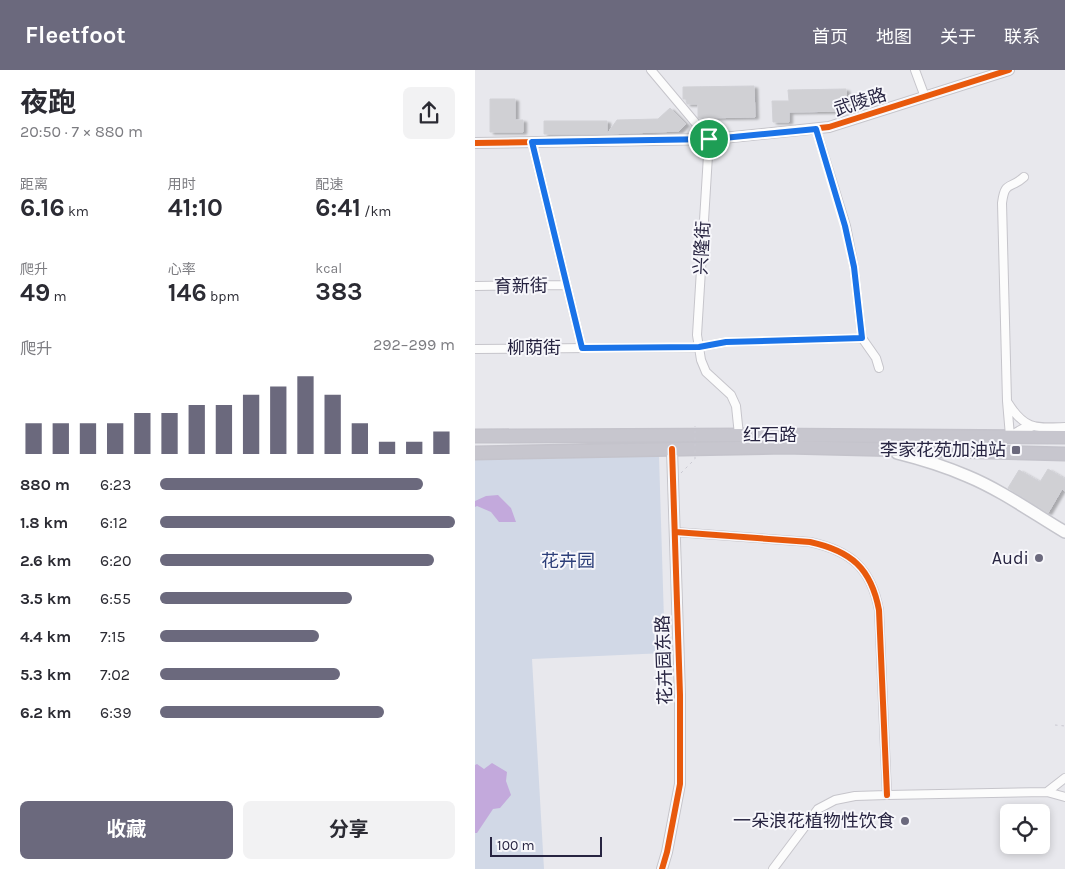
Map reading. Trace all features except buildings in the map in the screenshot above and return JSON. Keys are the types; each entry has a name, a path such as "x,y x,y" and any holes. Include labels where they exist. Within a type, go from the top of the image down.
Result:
{"highway":[{"name":"红石路","path":"475,436 1065,437"},
{"name":"红石路","path":"475,453 785,447 1065,454"}],"main road":[{"name":"红石路","path":"888,450 931,462 969,476 1065,532"}],"street":[{"path":"651,70 709,139"},
{"path":"915,70 925,97"},
{"name":"武陵路","path":"475,143 709,139 829,128 1009,70"},
{"name":"武陵路","path":"816,129 847,234 854,267 862,338 876,358 879,368"},
{"name":"兴隆街","path":"709,139 697,334 701,360 706,372 731,396 736,406 739,435"},
{"path":"532,142 582,348"},
{"path":"1024,178 1008,186 1003,192 1002,204 1007,401 1010,436 1022,429 1031,427 1065,427"},
{"name":"育新街","path":"475,286 567,285"},
{"name":"柳荫街","path":"475,349 699,347 726,342 862,338"},
{"path":"1007,401 1016,415 1031,427"},
{"name":"花卉园东路","path":"662,869 680,784 680,695 672,449"},
{"path":"675,532 810,542 830,546 845,554 867,575 875,592 879,610 887,795"},
{"path":"1047,792 1065,778"},
{"path":"773,869 818,809 835,800 855,796 1047,792 1065,798"}],"path":[{"path":"681,473 695,459 695,426"},
{"path":"1055,726 1065,726"}],"green space":[{"name":"花卉园","path":"659,456 665,653 532,659 544,869 475,869 475,460"}],"shaded area":[{"path":"498,495 511,508 516,522 499,522 491,512 477,506 475,507 475,501 486,496"},
{"path":"492,763 507,772 506,781 511,795 500,808 493,809 477,833 475,833 475,765 477,764 484,769"}],"cycle path":[{"path":"475,143 713,139 829,127 1009,70"},
{"path":"662,869 680,784 680,695 672,449"},
{"path":"675,532 810,542 848,556 864,572 871,583 879,610 887,795"}],"place":[{"name":"李家花苑加油站","path":"1016,450"},
{"name":"Audi","path":"1039,558"},
{"name":"一朵浪花植物性饮食","path":"905,821"}],"route":[{"path":"816,129 845,226 854,267 862,338 726,342 699,347 582,348 532,142 709,139 816,129"}]}
